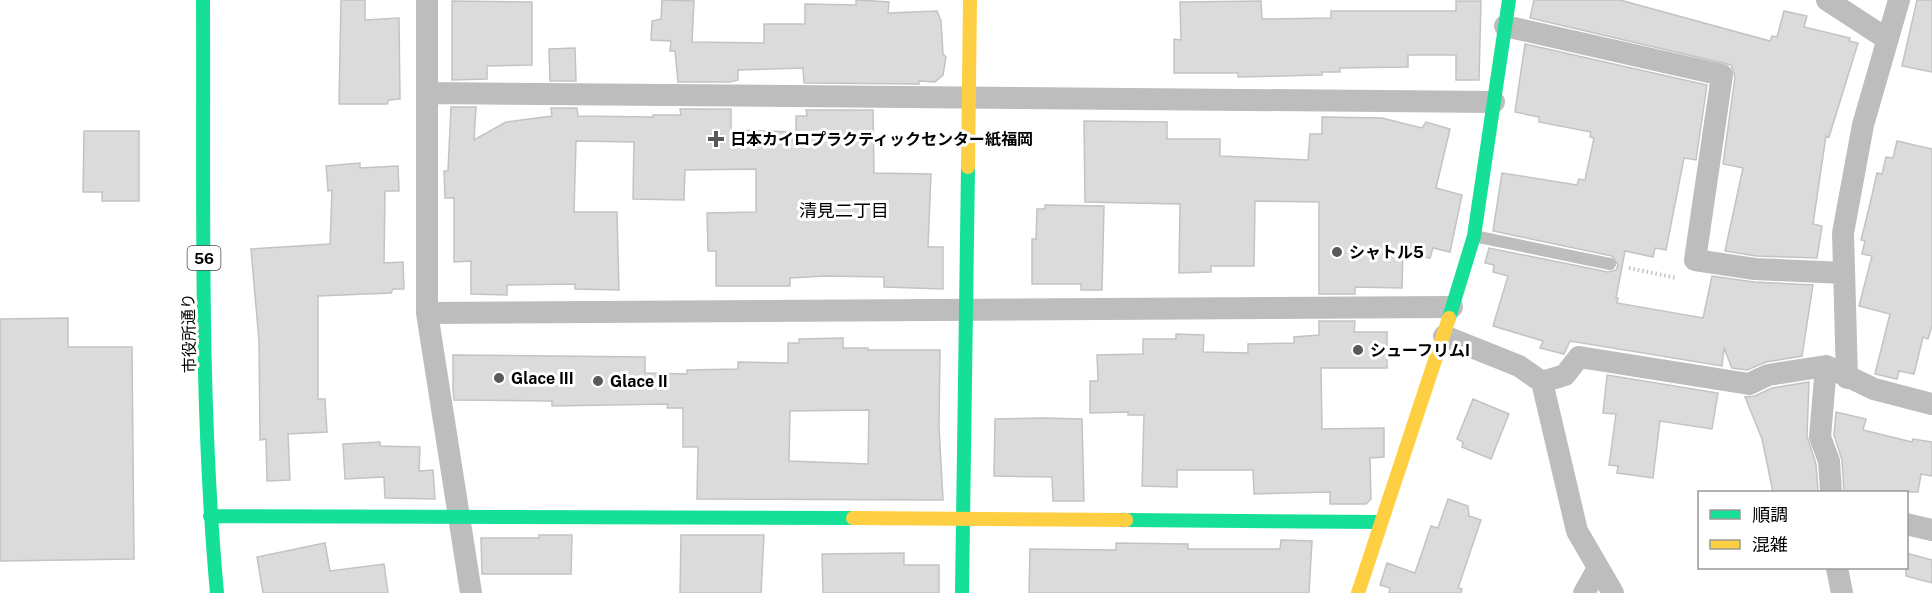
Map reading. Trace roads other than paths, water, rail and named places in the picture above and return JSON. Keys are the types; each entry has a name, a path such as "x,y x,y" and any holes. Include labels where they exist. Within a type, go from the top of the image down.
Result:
{"street":[{"name":"市役所通り","path":"203,0 204,268 210,516 217,593"},
{"path":"427,0 427,313 471,593"},
{"path":"962,593 970,0"},
{"path":"1358,593 1444,336 1474,236 1509,0"},
{"path":"1827,0 1887,39"},
{"path":"1847,378 1845,222 1863,125 1899,0"},
{"path":"1505,26 1722,75 1695,260 1755,269 1844,273"},
{"path":"428,93 1494,102"},
{"path":"427,313 966,312 1452,307"},
{"path":"1444,336 1519,366 1542,382 1577,531 1613,593"},
{"path":"1542,382 1566,375 1579,357 1749,384 1768,375 1826,366 1874,389 1930,397"},
{"path":"1826,366 1820,437 1829,461 1831,491"},
{"path":"210,516 963,518 1380,522"},
{"path":"1908,524 1932,530"},
{"path":"1584,593 1598,568"},
{"path":"1837,569 1842,593"}],"lane":[{"path":"1474,236 1610,264"}],"place":[{"name":"日本カイロプラクティックセンター紙福岡","path":"716,139"},
{"name":"シャトル5","path":"1337,252"},
{"name":"シューフリムI","path":"1358,350"},
{"name":"Glace III","path":"499,378"},
{"name":"Glace II","path":"598,381"}],"district":[{"name":"清見二丁目","path":"844,210"}]}
